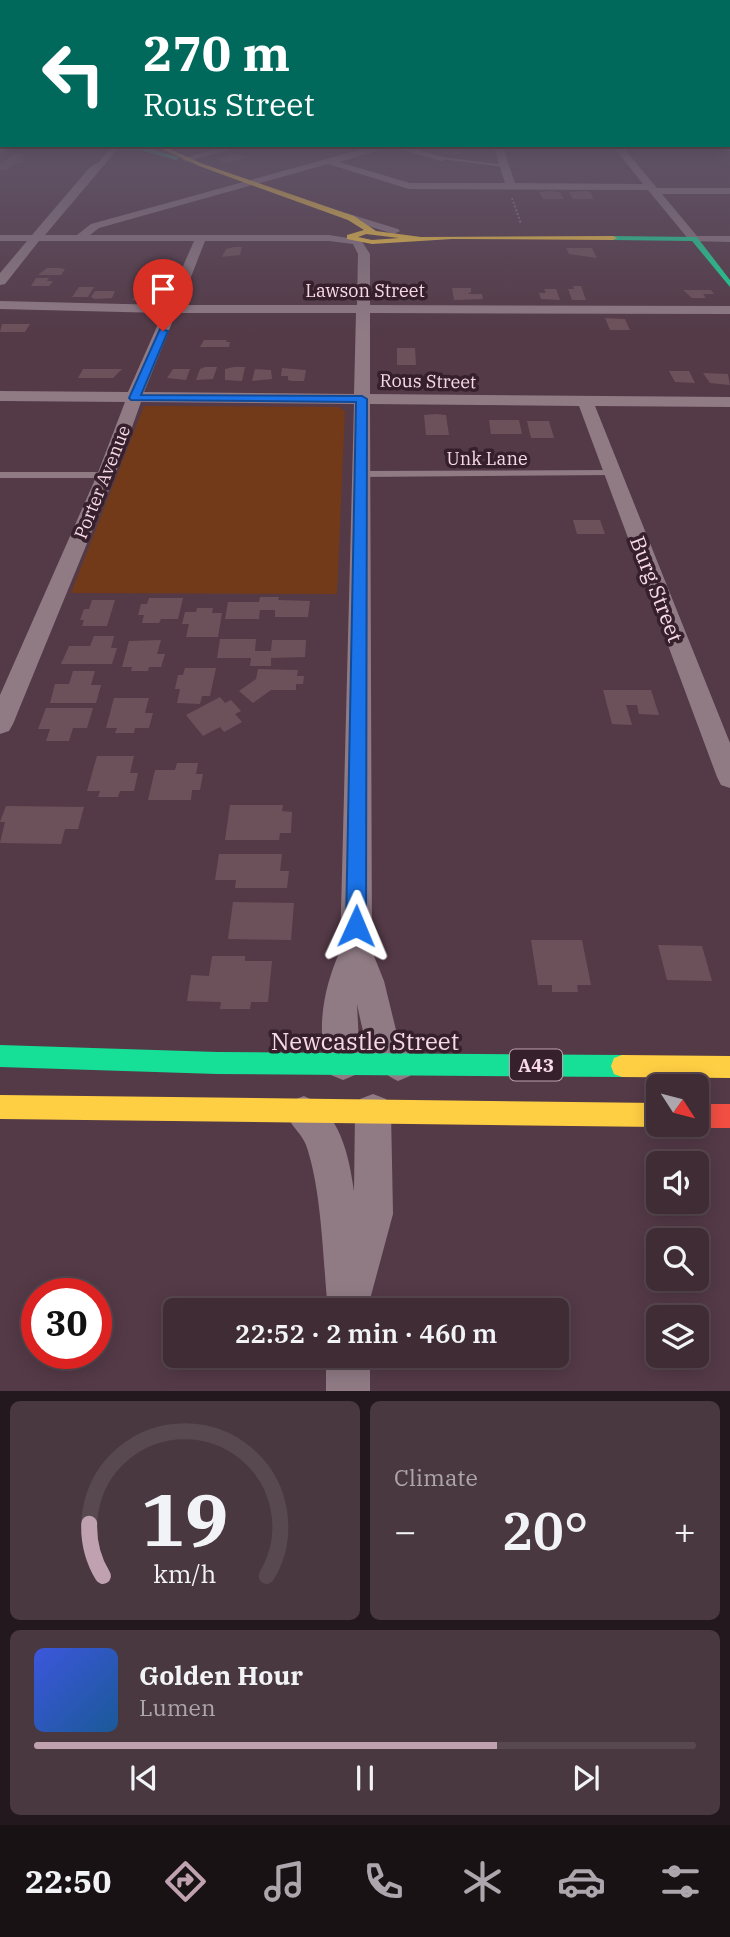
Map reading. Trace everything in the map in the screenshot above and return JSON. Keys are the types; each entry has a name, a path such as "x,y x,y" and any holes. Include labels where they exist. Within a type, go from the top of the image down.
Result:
{"main road":[{"path":"299,204 366,235 694,239 730,285"},
{"name":"Newcastle Street","path":"0,1056 289,1063 365,1084 443,1112 646,1115"},
{"path":"289,1063 365,1084 443,1112"},
{"name":"Newcastle Street","path":"0,1107 301,1111 365,1084 730,1066"},
{"path":"709,1116 730,1116"}],"street":[{"path":"0,281 64,204"},
{"path":"79,238 95,226 173,204"},
{"path":"665,204 694,239 730,239"},
{"path":"0,238 329,238 366,235 356,951 368,981 381,1037 365,1084 373,1214 352,1298"},
{"name":"Porter Avenue","path":"0,724 106,475 134,398 201,238"},
{"name":"Lawson Street","path":"0,305 173,309 730,310"},
{"name":"Rous Street","path":"0,396 730,402"},
{"name":"Burg Street","path":"585,401 730,778"},
{"path":"356,951 341,983 339,1035 365,1084"},
{"path":"301,1111 317,1127 325,1145 333,1179 348,1298"},
{"path":"348,1368 348,1391"}],"lane":[{"name":"Unk Lane","path":"361,474 612,473"},
{"path":"0,475 106,475"}],"path":[{"path":"515,204 525,238"}],"shaded area":[{"path":"144,406 338,407 345,411 337,594 71,593"}],"building":[{"path":"242,247 240,255 222,257 226,249"},
{"path":"566,248 592,248 597,258 569,254"},
{"path":"47,268 65,269 61,275 38,275"},
{"path":"36,278 49,278 47,281 53,281 49,286 31,286"},
{"path":"573,286 581,286 586,300 572,300 568,289 574,289"},
{"path":"79,287 94,287 88,297 72,297"},
{"path":"452,288 471,288 468,294 482,294 483,299 454,300"},
{"path":"544,289 556,289 560,300 541,299 539,293 546,293"},
{"path":"683,290 711,290 714,294 703,294 706,298 692,298"},
{"path":"95,291 115,291 112,298 95,299 91,297"},
{"path":"145,291 158,291 153,300 132,300 135,295 142,295"},
{"path":"605,318 625,319 630,330 610,330"},
{"path":"2,324 30,324 25,332 0,332"},
{"path":"204,340 230,342 229,347 200,347"},
{"path":"397,348 415,348 416,365 397,365"},
{"path":"217,367 213,379 196,380 200,369"},
{"path":"245,367 242,381 225,380 225,369"},
{"path":"282,368 306,370 304,381 292,381 288,380 288,376 281,376"},
{"path":"83,369 122,369 113,378 78,378"},
{"path":"173,369 190,369 186,380 167,378"},
{"path":"255,369 271,370 272,379 252,381"},
{"path":"669,371 689,371 695,383 675,382"},
{"path":"703,373 728,374 730,385 710,383"},
{"path":"424,415 446,415 449,435 426,435"},
{"path":"489,420 519,420 522,434 491,434"},
{"path":"527,421 549,421 554,438 531,438"},
{"path":"573,520 600,520 605,534 577,534"},
{"path":"260,597 310,601 308,617 275,617 275,610 260,610 259,619 225,619 228,602 259,602"},
{"path":"149,598 183,598 178,619 142,623 144,615 138,615 141,604 147,604"},
{"path":"92,600 115,600 107,626 82,626 84,620 80,620 84,609 89,609"},
{"path":"197,608 213,608 212,613 222,613 218,637 186,637 189,624 182,624 185,612 196,612"},
{"path":"94,636 114,636 111,648 117,648 112,664 61,664 69,646 90,646"},
{"path":"220,639 256,639 255,651 271,651 272,640 306,640 305,657 271,658 271,666 250,666 251,658 217,658"},
{"path":"161,640 157,654 165,654 161,667 149,667 148,671 131,671 132,667 122,667 129,641"},
{"path":"185,668 216,668 210,696 202,696 200,704 177,703 180,689 175,689 178,675 183,675"},
{"path":"258,669 298,670 297,676 304,676 303,684 296,684 296,690 271,690 253,703 239,691 256,679"},
{"path":"73,671 95,671 91,685 101,685 96,703 50,703 55,684 69,684"},
{"path":"603,690 651,690 659,715 639,714 637,705 626,705 632,725 612,724"},
{"path":"220,697 225,703 231,700 241,711 235,714 242,722 224,732 220,727 203,736 186,715"},
{"path":"114,698 149,698 145,713 153,713 149,728 135,728 134,733 115,733 117,728 106,728"},
{"path":"46,708 93,708 87,728 73,728 69,741 46,741 50,729 38,729"},
{"path":"97,756 134,756 130,773 138,773 134,791 120,791 118,797 98,797 100,791 87,791"},
{"path":"177,763 198,763 196,774 203,774 200,790 192,790 191,800 148,800 155,770 175,770"},
{"path":"230,805 283,805 282,811 292,812 291,833 280,833 279,840 225,840"},
{"path":"6,806 84,807 78,829 65,829 61,844 0,843 5,822 0,822"},
{"path":"219,854 282,854 280,871 289,871 287,888 235,888 236,880 215,880"},
{"path":"233,902 294,903 291,940 228,939"},
{"path":"531,940 582,940 591,985 577,985 578,992 552,992 552,985 538,985"},
{"path":"658,945 702,946 712,981 667,980"},
{"path":"212,956 245,956 245,961 272,961 268,1002 251,1002 250,1009 220,1009 221,1002 187,1001 191,975 209,976"}],"traffic: fast":[{"path":"613,238 694,239 730,285"},
{"path":"0,1056 217,1063 622,1066"}],"traffic: slow":[{"path":"311,204 351,218 374,233"},
{"path":"418,238 365,232 350,237 372,242 452,237 613,238"},
{"path":"622,1066 730,1067"},
{"path":"0,1107 646,1115"}],"traffic: jam":[{"path":"709,1116 730,1116"}],"route":[{"path":"163,331 134,398 362,399 356,926"}]}
